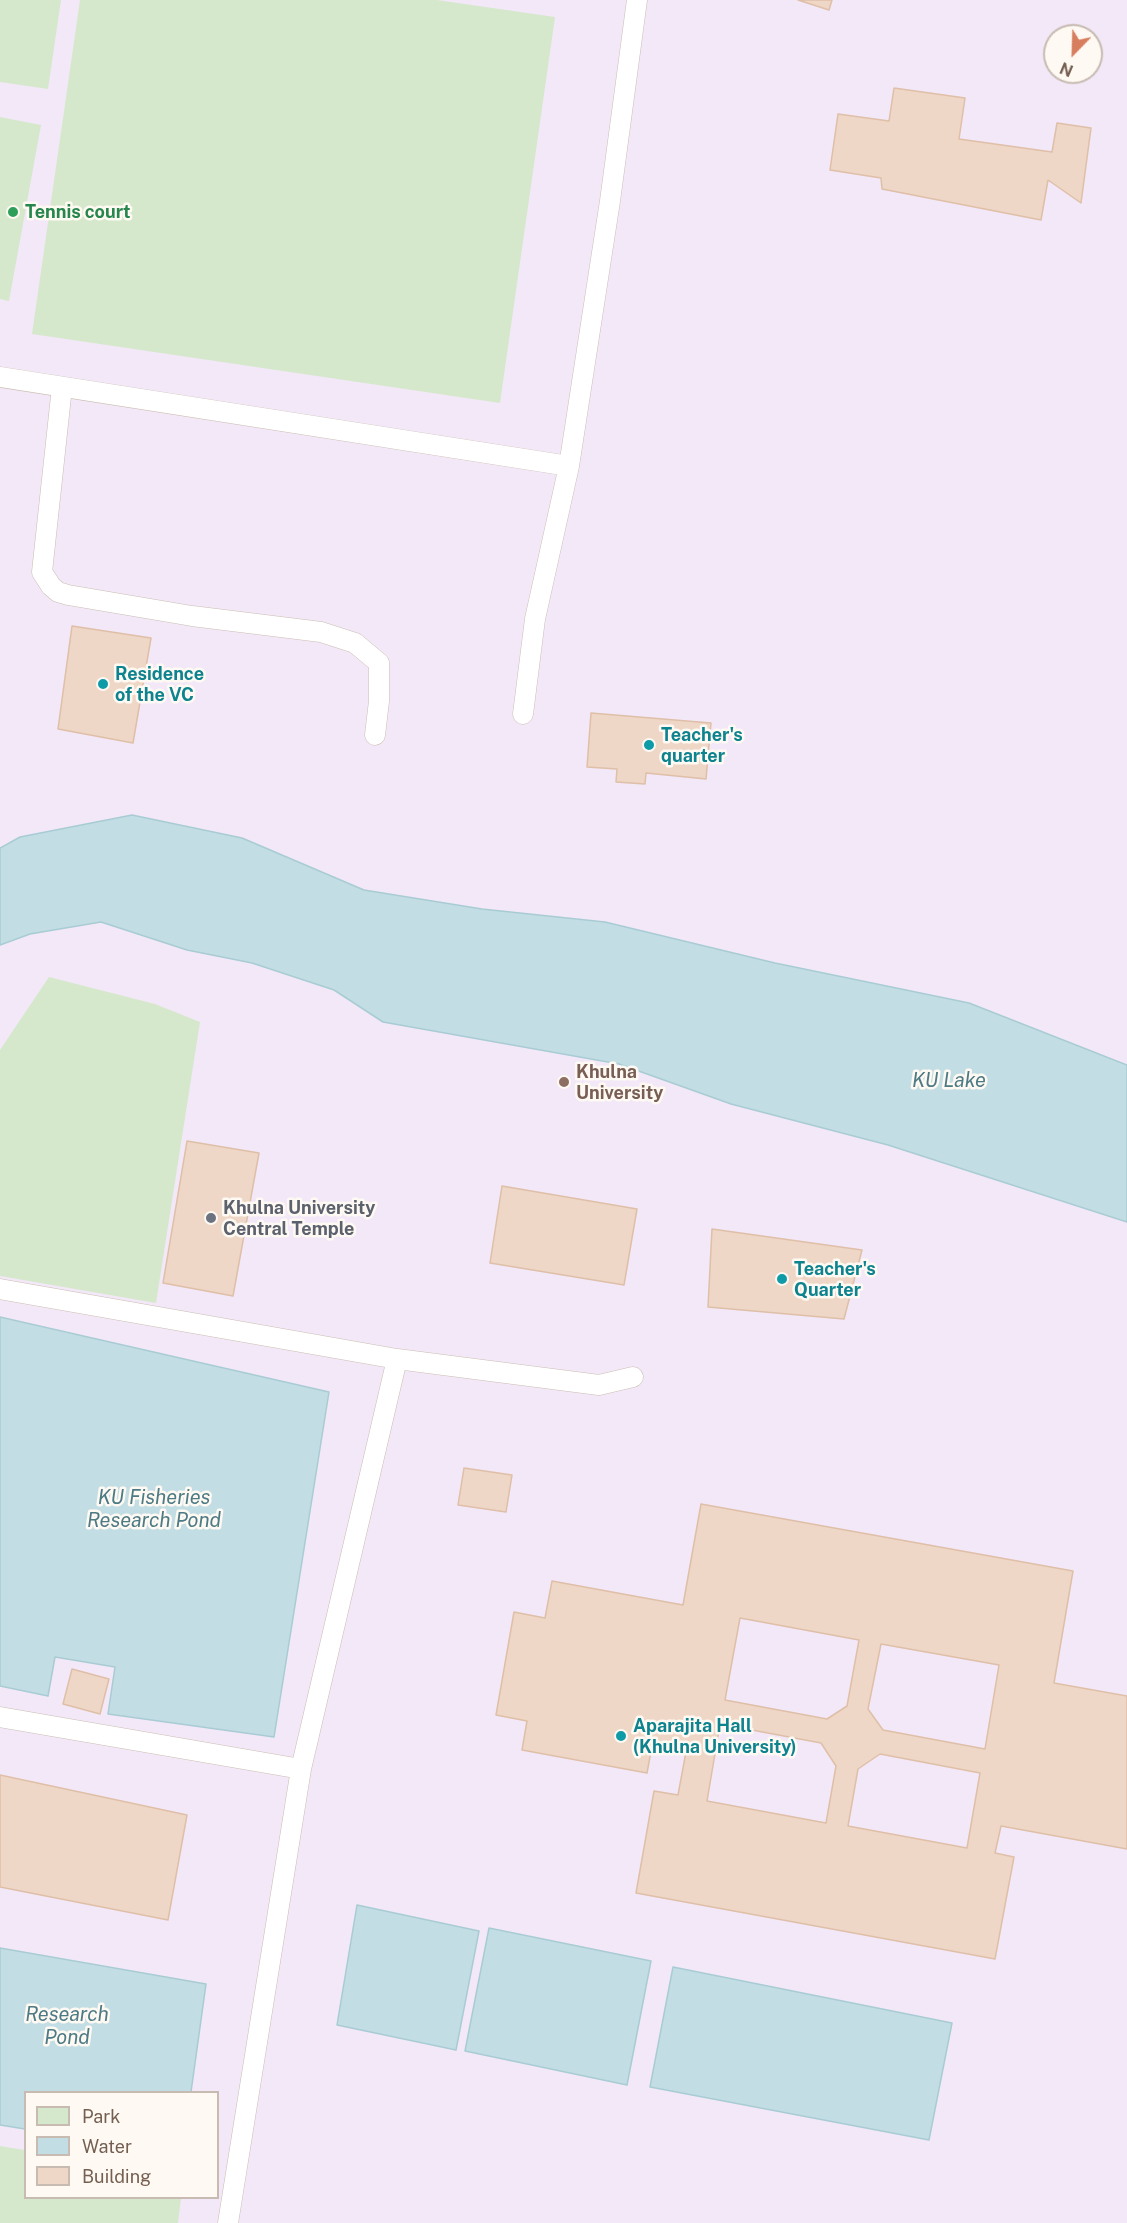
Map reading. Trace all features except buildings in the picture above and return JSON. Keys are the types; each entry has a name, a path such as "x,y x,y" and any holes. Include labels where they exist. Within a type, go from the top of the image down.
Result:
{"lane":[{"path":"523,714 535,619 568,466 610,201 637,0"},
{"path":"0,377 568,466"},
{"path":"63,387 42,572 51,586 58,592 68,595 192,616 321,632 355,643 379,663 379,701 375,735"},
{"path":"0,1289 397,1359 598,1384 633,1377"},
{"path":"228,2223 301,1769 397,1359"},
{"path":"0,1717 301,1769"}],"shaded area":[{"name":"Khulna University","path":"0,0 1127,0 1127,2223 0,2223"}],"green space":[{"path":"0,0 61,0 48,89 0,82"},
{"path":"80,0 437,0 555,17 500,403 32,334"},
{"name":"Tennis court","path":"0,117 41,125 9,301 0,299"},
{"path":"49,977 155,1004 200,1022 156,1303 0,1276 0,1050"},
{"path":"0,2146 24,2150 24,2199 181,2199 178,2223 0,2223"}],"water":[{"name":"KU Lake","path":"132,815 242,838 364,890 482,909 605,922 775,963 969,1003 1127,1065 1127,1222 888,1145 731,1104 619,1064 383,1022 334,990 252,963 187,950 101,922 30,934 0,945 0,848 20,837"},
{"name":"KU Fisheries Research Pond","path":"0,1317 329,1392 274,1737 108,1714 115,1667 55,1657 48,1696 0,1686"},
{"path":"357,1905 479,1931 456,2050 337,2025"},
{"path":"489,1928 651,1961 627,2085 465,2051"},
{"name":"Research Pond","path":"0,1948 206,1984 191,2091 24,2091 24,2129 0,2125"},
{"path":"673,1967 952,2023 929,2140 650,2087"}],"place":[{"name":"Tennis court","path":"13,212"},
{"name":"Residence of the VC","path":"103,684"},
{"name":"Teacher's quarter","path":"649,745"},
{"name":"Khulna University","path":"564,1082"},
{"name":"Khulna University Central Temple","path":"211,1218"},
{"name":"Teacher's Quarter","path":"782,1279"},
{"name":"Aparajita Hall (Khulna University)","path":"621,1736"}]}
